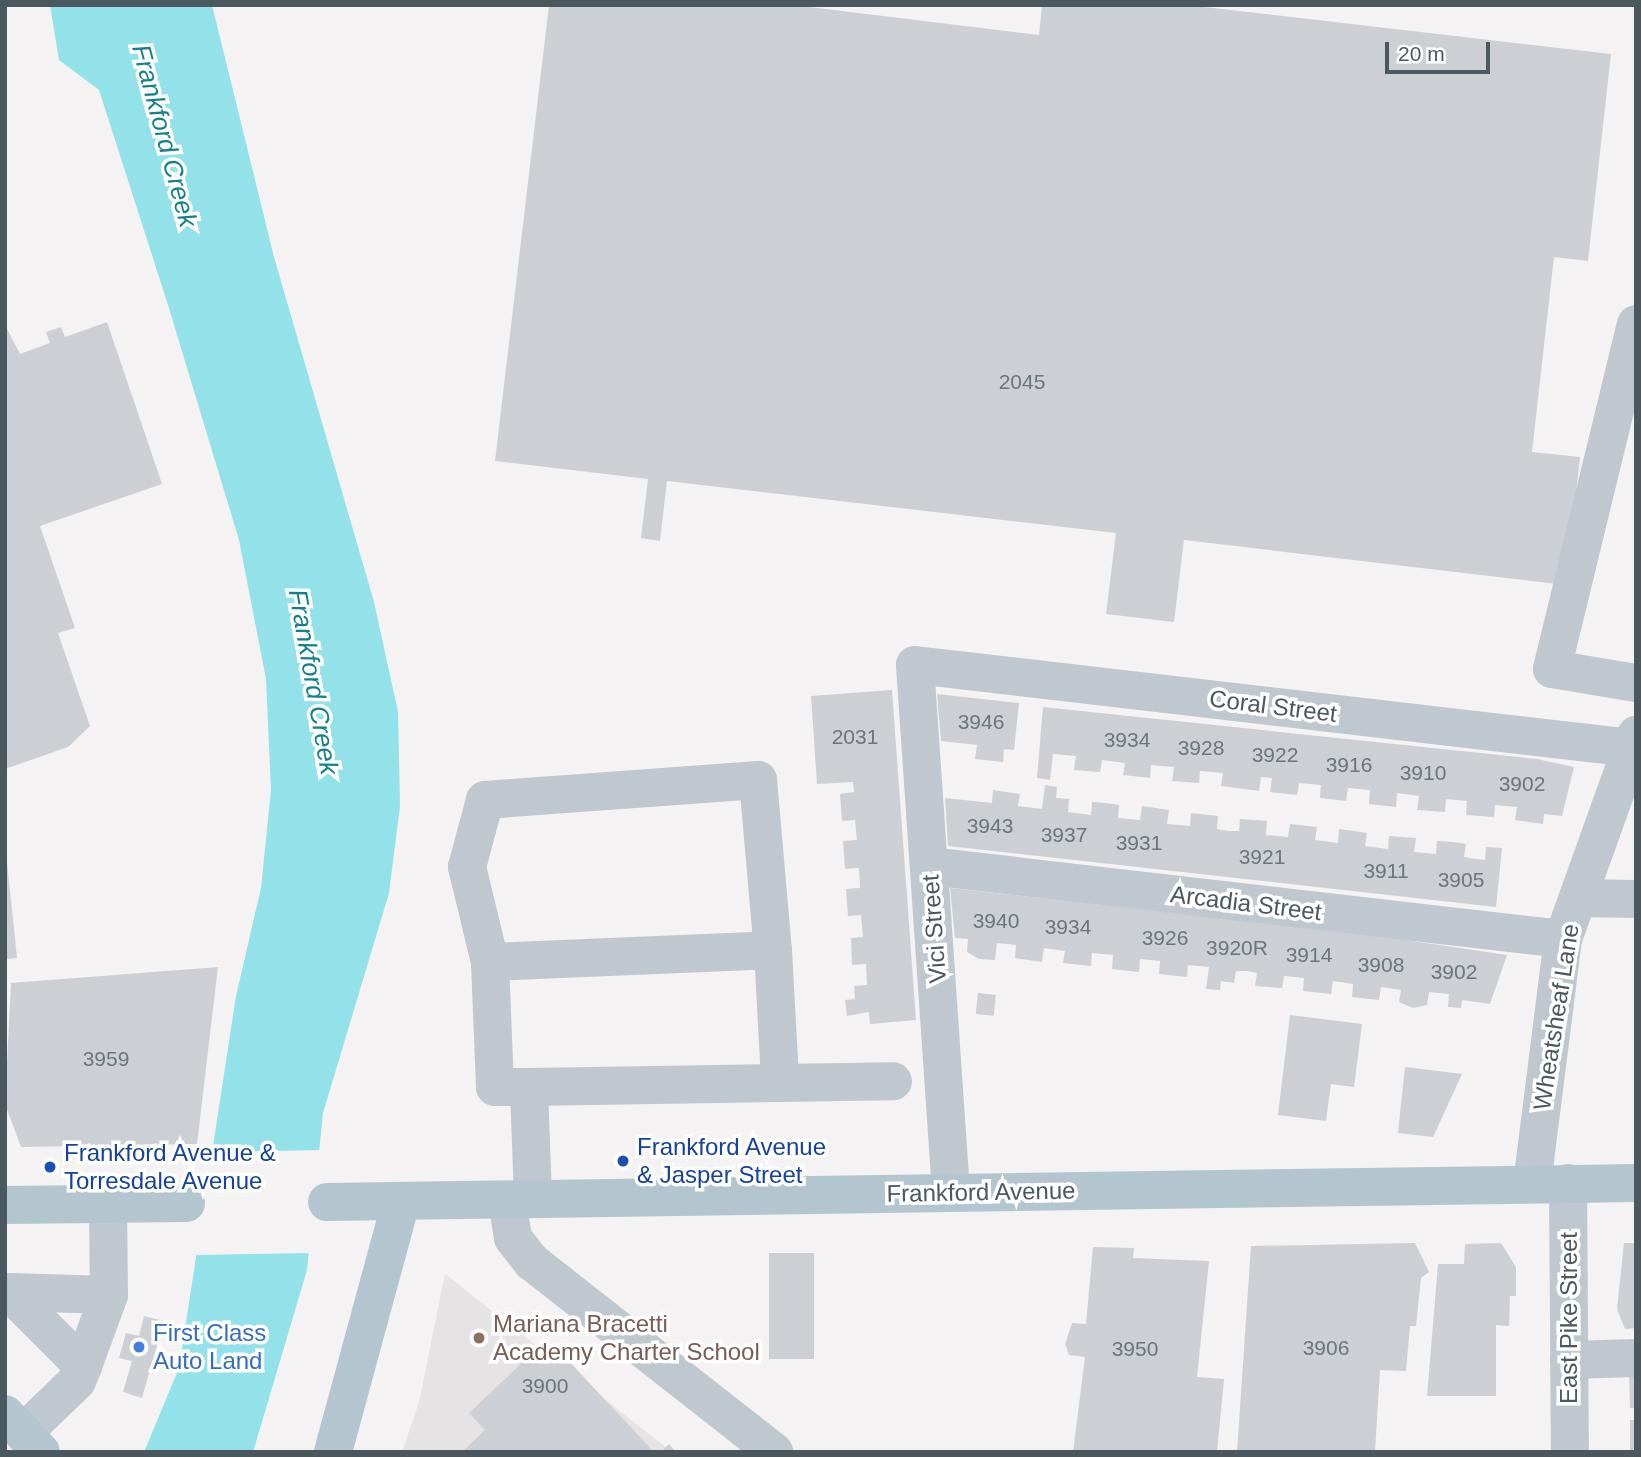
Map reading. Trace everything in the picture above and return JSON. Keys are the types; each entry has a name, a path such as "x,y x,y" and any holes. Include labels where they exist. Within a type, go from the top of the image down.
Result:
{"main road":[{"name":"Frankford Avenue","path":"327,1202 1636,1183"},
{"path":"333,1452 401,1202"},
{"path":"5,1205 186,1203"}],"street":[{"path":"1636,324 1552,669 1636,683"},
{"name":"Coral Street","path":"915,665 1633,741"},
{"name":"Vici Street","path":"915,665 951,1192"},
{"name":"Wheatsheaf Lane","path":"1550,1184 1563,940 1633,741"},
{"path":"780,1079 773,950 758,780 485,800 467,867 489,962 495,1087 780,1079 893,1081"},
{"name":"Arcadia Street","path":"929,866 1563,940"},
{"path":"1578,898 1636,899"},
{"path":"489,962 773,950"},
{"path":"529,1087 520,1199 513,1238 532,1262 774,1452"},
{"name":"East Pike Street","path":"1550,1184 1569,1360 1570,1452"},
{"path":"23,1433 77,1381 83,1367 109,1295 108,1203"},
{"path":"83,1367 9,1292 109,1295"},
{"path":"1569,1360 1636,1358"}],"shaded area":[{"name":"Mariana Bracetti Academy Charter School","path":"445,1274 672,1452 402,1452 419,1402"}],"water":[{"name":"Frankford Creek","path":"50,5 212,5 274,257 374,602 398,712 400,806 389,893 323,1113 307,1270 253,1452 144,1452 179,1368 236,996 261,888 271,790 266,679 239,540 168,305 99,90 59,60"}],"pier":[{"path":"323,1150 312,1253 194,1255 208,1152"}],"building":[{"path":"549,5 793,5 1039,35 1042,5 1187,5 1611,54 1588,261 1554,257 1532,452 1580,457 1566,585 1184,540 1174,622 1106,614 1116,533 667,481 660,541 641,538 648,479 495,461"},
{"path":"107,322 162,484 40,526 75,628 58,633 90,726 68,747 5,769 5,325 20,354 50,343 46,332 61,327 65,337"},
{"path":"892,690 916,1020 870,1024 869,1012 847,1016 845,1000 855,999 854,986 867,985 866,964 852,965 851,938 863,937 861,915 848,916 846,889 860,888 859,868 845,869 843,841 857,840 855,820 842,821 840,794 854,792 853,782 817,784 811,696"},
{"path":"937,694 1019,703 1014,750 1004,749 1003,762 975,759 977,745 941,741"},
{"path":"1043,707 1537,759 1574,767 1562,816 1544,814 1543,824 1515,820 1517,807 1495,805 1494,817 1466,815 1467,801 1446,799 1445,812 1417,810 1419,796 1397,793 1396,807 1369,804 1370,790 1348,788 1346,801 1320,798 1321,785 1299,783 1297,795 1270,792 1272,778 1261,777 1259,791 1221,786 1223,773 1200,771 1199,783 1172,781 1174,767 1151,765 1150,778 1123,775 1125,763 1102,760 1100,772 1074,770 1076,756 1053,754 1050,780 1037,778"},
{"path":"1045,785 1057,787 1056,798 1069,799 1068,812 1091,815 1092,802 1106,803 1119,805 1118,818 1140,820 1142,806 1169,810 1167,824 1190,826 1191,813 1218,816 1217,829 1228,831 1239,831 1240,819 1267,821 1266,835 1288,837 1290,824 1317,827 1315,840 1338,843 1339,829 1367,833 1365,846 1388,849 1389,836 1416,838 1414,852 1436,854 1437,841 1466,844 1464,857 1485,860 1486,847 1502,848 1496,907 948,846 945,798 992,803 993,790 1020,794 1018,806 1042,809"},
{"path":"5,843 17,958 5,959"},
{"path":"950,888 1366,934 1507,955 1490,1004 1462,1000 1461,1008 1448,1007 1449,994 1429,992 1427,1005 1413,1008 1399,1002 1401,990 1381,987 1379,1000 1352,997 1353,984 1333,981 1331,994 1303,991 1304,978 1284,976 1282,988 1255,986 1257,973 1247,971 1236,971 1234,983 1221,981 1220,990 1206,989 1209,967 1188,965 1187,977 1159,974 1160,961 1140,959 1139,972 1112,969 1113,955 1092,953 1091,966 1063,963 1065,951 1044,948 1042,962 1015,958 1016,945 997,943 995,960 979,959 967,952 968,939 955,938"},
{"path":"218,967 197,1144 21,1147 5,1104 11,983"},
{"path":"978,993 996,995 994,1016 976,1014"},
{"path":"1290,1015 1362,1024 1354,1087 1331,1084 1326,1121 1278,1115"},
{"path":"1405,1067 1462,1074 1433,1137 1398,1133"},
{"path":"1415,1243 1429,1272 1421,1278 1416,1326 1410,1326 1406,1371 1380,1370 1375,1452 1237,1452 1251,1246"},
{"path":"1501,1243 1516,1267 1516,1296 1510,1296 1509,1326 1496,1325 1496,1396 1427,1396 1438,1264 1464,1264 1465,1244"},
{"path":"1624,1243 1636,1243 1636,1328 1625,1329 1617,1309"},
{"path":"1093,1247 1134,1248 1133,1258 1209,1261 1197,1377 1224,1379 1217,1452 1073,1452 1085,1357 1069,1355 1065,1344 1072,1323 1086,1324"},
{"path":"769,1253 814,1253 814,1359 769,1359"},
{"name":"First Class Auto Land","path":"144,1316 164,1321 142,1398 123,1392 132,1361 119,1358 126,1333 139,1336"},
{"path":"544,1342 564,1356 654,1452 462,1452 485,1430 469,1413"},
{"path":"1629,1371 1636,1371 1636,1408 1630,1408"},
{"path":"1630,1420 1636,1420 1636,1452 1630,1452"},
{"path":"669,1444 676,1452 661,1452"}],"place":[{"name":"Frankford Avenue & Jasper Street","path":"623,1161"},
{"name":"Frankford Avenue & Torresdale Avenue","path":"50,1167"},
{"name":"Mariana Bracetti Academy Charter School","path":"479,1338"},
{"name":"First Class Auto Land","path":"139,1347"}]}
